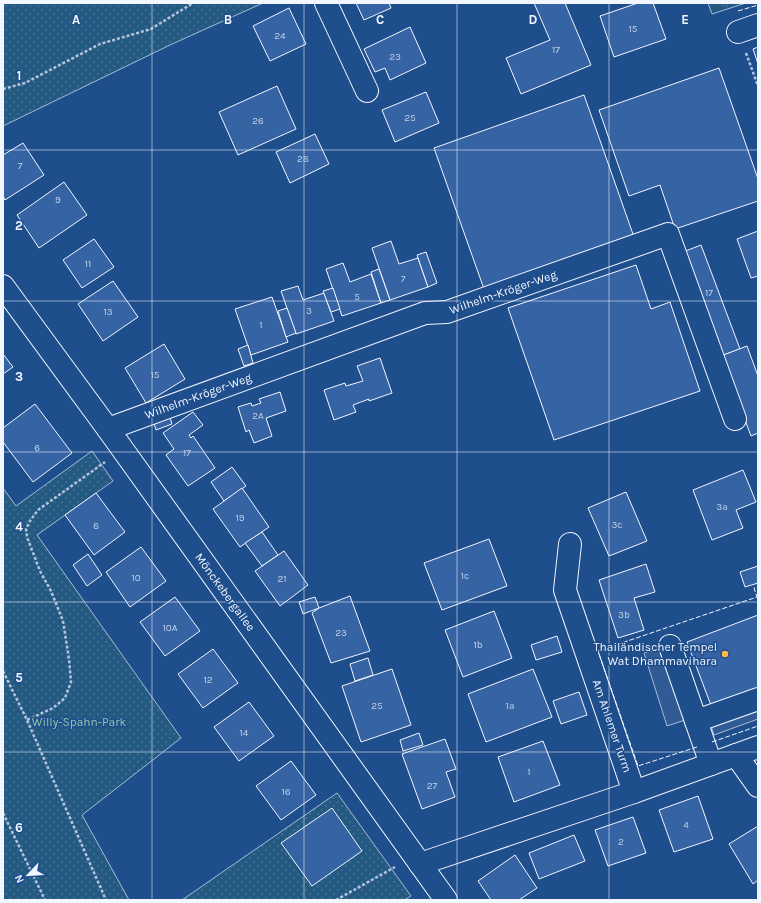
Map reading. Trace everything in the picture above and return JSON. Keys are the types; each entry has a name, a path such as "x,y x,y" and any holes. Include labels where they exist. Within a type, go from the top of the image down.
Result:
{"street":[{"path":"326,3 366,91"},
{"name":"Wilhelm-Kröger-Weg","path":"108,429 425,313 447,312 668,234 735,419"},
{"name":"Mönckebergallee","path":"3,286 123,449 446,900"},
{"name":"Am Ahlemer Turm","path":"570,544 565,590 634,792"},
{"path":"670,646 710,764"},
{"path":"696,721 758,699"},
{"path":"417,860 634,792 758,747"},
{"path":"736,755 758,786"}],"path":[{"path":"3,89 25,83 100,44 151,29 193,3"},
{"path":"748,28 758,86"},
{"path":"27,720 53,708 66,698 71,682 63,621 51,591 40,571 27,537 26,529 38,510 123,449"},
{"path":"3,671 27,720 106,900"},
{"path":"3,814 45,900"},
{"path":"336,900 417,860"}],"green space":[{"path":"3,3 263,3 170,45 3,126"},
{"path":"708,3 746,3 712,14"},
{"name":"Willy-Spahn-Park","path":"92,451 113,481 37,535 181,738 82,815 129,900 3,900 3,488 16,506"},
{"path":"337,793 411,896 404,900 182,900"}],"shaded area":[{"path":"670,646 694,717 667,726 644,653"},
{"path":"758,699 758,719 714,735 708,717"}],"building":[{"path":"356,3 389,3 391,8 364,20"},
{"path":"534,3 565,3 591,65 521,94 506,58 550,40"},
{"path":"638,3 653,3 666,39 614,57 600,16"},
{"path":"289,8 306,44 270,61 253,26"},
{"path":"410,27 426,63 390,80 385,68 375,72 364,49"},
{"path":"758,47 758,64 753,49"},
{"path":"719,68 758,179 758,201 675,229 660,185 629,196 599,110"},
{"path":"277,86 296,129 238,155 219,112"},
{"path":"426,92 439,123 395,142 382,110"},
{"path":"584,95 634,237 484,289 434,148"},
{"path":"315,134 329,164 290,183 276,152"},
{"path":"23,143 44,175 5,200 3,196 3,155"},
{"path":"64,182 87,215 39,248 17,215"},
{"path":"758,231 758,276 751,278 737,239"},
{"path":"94,239 114,267 82,288 63,260"},
{"path":"391,241 399,264 418,258 428,287 390,300 372,248"},
{"path":"701,245 740,349 721,356 683,252"},
{"path":"426,252 437,283 428,287 417,255"},
{"path":"343,263 350,282 371,274 381,303 342,316 326,269"},
{"path":"636,265 651,309 670,302 700,391 554,440 508,308"},
{"path":"379,269 390,300 381,303 371,272"},
{"path":"113,281 138,317 103,341 78,304"},
{"path":"298,286 303,300 324,293 334,321 296,334 281,291"},
{"path":"333,288 340,309 331,312 323,291"},
{"path":"272,297 288,342 251,355 235,309"},
{"path":"287,308 296,333 286,337 278,311"},
{"path":"164,344 185,379 146,403 125,368"},
{"path":"248,345 253,363 244,366 238,349"},
{"path":"747,346 758,376 758,433 751,436 721,356"},
{"path":"3,354 13,367 3,374"},
{"path":"380,358 392,393 353,405 356,412 334,420 324,390 345,383 346,386 363,381 357,366"},
{"path":"280,392 286,411 266,418 272,436 254,443 249,430 246,432 238,407 251,403 252,406 261,403 259,399"},
{"path":"35,404 72,453 33,482 3,442 3,428"},
{"path":"193,412 203,425 189,435 191,438 193,436 215,468 188,486 166,455 174,449 163,433"},
{"path":"169,414 172,424 156,430 153,419"},
{"path":"232,467 246,486 224,501 211,482"},
{"path":"743,470 756,502 736,510 743,528 712,540 693,490"},
{"path":"242,488 269,527 240,547 213,509"},
{"path":"626,492 647,541 609,556 588,508"},
{"path":"96,493 125,532 94,555 65,515"},
{"path":"262,532 278,555 262,566 245,543"},
{"path":"489,539 507,586 442,610 424,563"},
{"path":"141,547 166,581 130,607 106,572"},
{"path":"284,551 308,585 280,606 255,571"},
{"path":"88,554 102,575 87,586 73,565"},
{"path":"646,564 655,592 634,598 644,630 618,638 599,580"},
{"path":"758,566 758,583 745,587 740,572"},
{"path":"350,596 370,651 331,663 312,613 319,608"},
{"path":"175,597 200,631 165,656 140,622"},
{"path":"315,597 319,608 303,614 299,602"},
{"path":"494,611 512,658 463,677 445,630"},
{"name":"Thailändischer Tempel Wat Dhammavihara","path":"758,615 758,691 712,708 687,642"},
{"path":"557,636 562,652 536,660 531,645"},
{"path":"213,649 238,683 203,708 178,674"},
{"path":"368,658 373,675 355,681 350,664"},
{"path":"392,669 411,725 361,742 342,686"},
{"path":"533,669 552,717 486,742 468,694"},
{"path":"579,692 587,715 561,724 553,701"},
{"path":"249,702 274,736 239,761 214,727"},
{"path":"419,733 423,745 403,751 400,740"},
{"path":"445,739 456,769 446,772 455,797 422,809 402,754"},
{"path":"543,741 560,785 514,802 498,757"},
{"path":"291,761 316,795 281,820 256,786"},
{"path":"698,796 713,839 674,852 659,810"},
{"path":"332,808 362,851 312,886 281,843"},
{"path":"633,817 646,853 608,866 595,830"},
{"path":"758,826 758,880 753,884 729,844"},
{"path":"574,835 585,861 539,879 529,853"},
{"path":"515,855 537,888 519,900 491,900 478,881"}],"fence":[{"path":"738,11 758,5"},
{"path":"697,747 638,766 598,651 757,597 754,588 758,587"},
{"path":"712,742 758,726"}],"place":[{"name":"Thailändischer Tempel Wat Dhammavihara","path":"725,654"}]}
